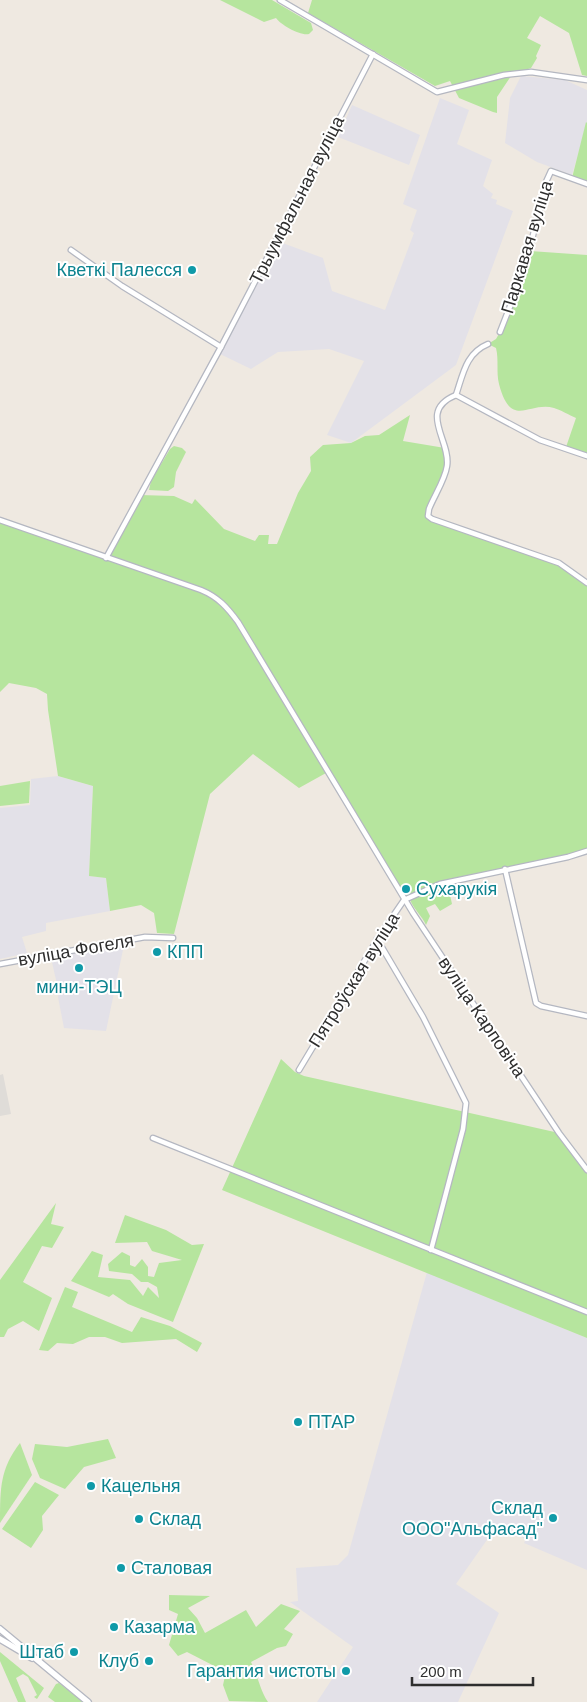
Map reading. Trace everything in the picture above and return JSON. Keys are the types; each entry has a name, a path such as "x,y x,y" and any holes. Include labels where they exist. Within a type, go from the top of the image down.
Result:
{"street":[{"path":"280,0 438,92 504,75 530,72 587,80"},
{"name":"Трыумфальная вуліца","path":"106,558 221,346 373,54"},
{"name":"Паркавая вуліца","path":"500,332 525,268 546,182 551,171 587,184"},
{"path":"71,250 122,286 221,346"},
{"path":"488,344 472,354 456,395 446,399 440,406 437,419 447,466 429,509 428,516 559,563 587,583"},
{"path":"456,395 540,440 587,456"},
{"name":"вуліца Карповіча","path":"0,520 201,590 215,596 224,604 238,622 404,900 559,1134 587,1170"},
{"name":"Пятроўская вуліца","path":"299,1070 377,939 404,900 440,884 568,857 587,851"},
{"path":"505,869 536,1003 541,1006 587,1016"},
{"name":"вуліца Фогеля","path":"0,964 152,936 173,938"},
{"path":"377,939 432,1033 466,1103 463,1129 431,1250"},
{"path":"152,1138 587,1312"},
{"path":"0,1629 88,1702"},
{"path":"0,1639 36,1660"}],"shaded area":[{"path":"521,76 565,80 587,90 587,123 572,175 537,162 505,143 510,98"},
{"path":"440,98 469,110 457,144 492,160 483,186 493,194 491,198 497,200 496,204 513,211 456,365 351,443 327,435 364,361 329,349 278,352 251,369 220,354 280,242 323,258 332,291 385,310 414,233 410,230 417,210 403,204"},
{"path":"352,105 420,135 409,165 338,137"},
{"path":"58,776 93,786 89,876 106,878 110,911 46,923 46,931 22,937 27,953 0,959 0,808 30,805 31,779"},
{"path":"124,945 106,1031 64,1028 51,958"},
{"path":"3,1074 11,1114 0,1116 0,1075"},
{"path":"427,1272 587,1338 587,1570 524,1543 526,1539 496,1527 456,1584 499,1613 458,1702 317,1702 353,1647 290,1602 298,1601 296,1568 338,1565 348,1555"}],"green space":[{"path":"220,0 272,0 311,23 313,30 309,34 296,32 286,27 276,18 264,22"},
{"path":"312,0 587,0 587,76 582,75 569,33 540,16 527,38 541,45 536,56 537,58 531,68 513,74 497,97 497,113 493,112 459,98 450,81 435,86 308,13"},
{"path":"587,123 587,184 572,178"},
{"path":"530,251 587,255 587,456 565,450 576,418 554,408 515,410 509,406 504,398 499,384 496,348 488,344 496,339 500,332"},
{"path":"410,415 403,441 445,448 447,466 428,516 559,563 587,583 587,851 440,884 404,900 326,773 299,788 253,754 210,794 174,934 157,933 154,913 141,905 110,911 106,878 89,876 93,786 58,776 47,694 36,688 9,683 0,692 0,520 106,558 140,495 174,496 192,504 195,499 224,529 255,541 259,535 269,535 268,544 277,544 298,493 311,471 310,457 323,445 351,443 365,436 379,435"},
{"path":"174,446 182,448 186,452 176,472 174,487 168,491 149,490 151,481 170,449"},
{"path":"30,781 29,803 0,806 0,786"},
{"path":"433,889 445,889 450,895 452,904 440,911 435,904 426,908 430,916 426,925 410,900"},
{"path":"281,1059 295,1072 304,1076 559,1133 587,1170 587,1338 222,1190"},
{"path":"56,1203 51,1224 64,1227 52,1248 42,1246 23,1282 52,1298 39,1331 23,1321 8,1329 4,1337 0,1337 0,1280"},
{"path":"125,1215 166,1230 192,1245 204,1244 173,1322 128,1304 113,1294 109,1297 71,1281 92,1251 103,1255 98,1277 130,1280 143,1296 148,1287 159,1298 157,1287 148,1282 141,1282 132,1274 109,1271 108,1264 122,1252 130,1256 130,1265 135,1267 142,1259 148,1267 148,1276 154,1277 159,1263 182,1260 152,1251 147,1242 115,1243"},
{"path":"65,1287 78,1292 72,1307 132,1332 141,1317 170,1326 202,1343 197,1352 176,1339 122,1343 105,1337 89,1337 73,1344 57,1343 48,1351 39,1350"},
{"path":"108,1439 116,1458 84,1467 65,1489 40,1478 32,1459 35,1444 67,1447"},
{"path":"20,1443 32,1475 0,1523 2,1480 8,1462"},
{"path":"35,1482 59,1495 42,1516 43,1530 31,1548 2,1529"},
{"path":"169,1595 210,1596 188,1608 197,1618 205,1633 246,1610 256,1627 281,1604 300,1611 284,1629 293,1634 286,1646 277,1648 251,1662 268,1702 229,1701 223,1685 226,1672 187,1652 178,1656 169,1645 178,1614 169,1610"},
{"path":"0,1652 44,1688 37,1699 34,1697 37,1695 28,1677 23,1674 16,1678 26,1702 18,1702 0,1661"},
{"path":"59,1683 83,1702 55,1702 48,1697 56,1684"}],"place":[{"name":"Кветкі Палесся","path":"192,270"},
{"name":"Сухарукія","path":"406,889"},
{"name":"КПП","path":"157,952"},
{"name":"мини-ТЭЦ","path":"79,968"},
{"name":"ПТАР","path":"298,1422"},
{"name":"Кацельня","path":"91,1486"},
{"name":"Склад ООО\"Альфасад\"","path":"553,1518"},
{"name":"Склад","path":"139,1519"},
{"name":"Сталовая","path":"121,1568"},
{"name":"Казарма","path":"114,1627"},
{"name":"Штаб","path":"74,1652"},
{"name":"Клуб","path":"149,1661"},
{"name":"Гарантия чистоты","path":"346,1671"}]}
